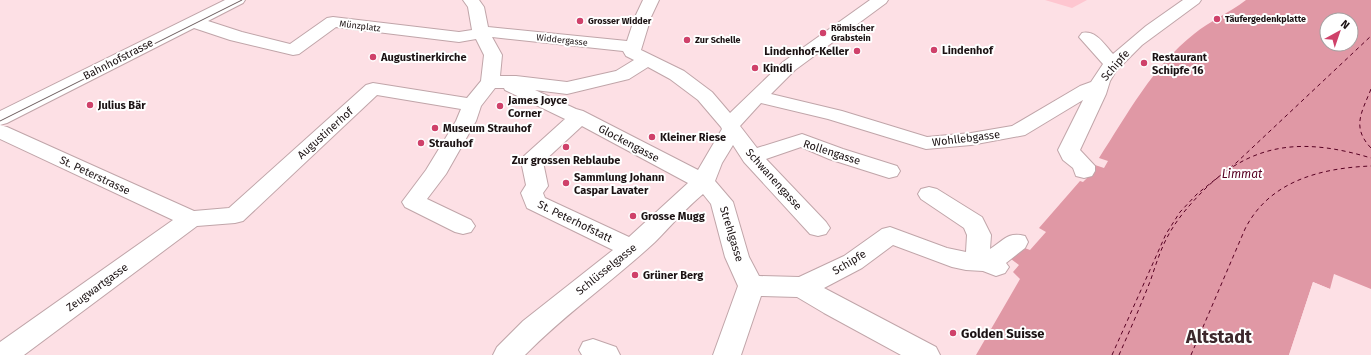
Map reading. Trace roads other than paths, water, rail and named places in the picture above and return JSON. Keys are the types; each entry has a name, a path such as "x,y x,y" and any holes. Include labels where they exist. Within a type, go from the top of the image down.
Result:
{"street":[{"name":"Bahnhofstrasse","path":"0,119 237,0"},
{"path":"463,226 413,202 434,174 466,120 472,105 490,82 493,55 476,7 471,0"},
{"path":"490,82 512,82 567,88 622,75 638,53 643,17 651,0"},
{"path":"704,182 711,163 731,127 757,96 789,66 863,14 880,0"},
{"name":"Schipfe","path":"1084,171 1084,166 1071,155 1069,150 1096,94 1097,86 1112,64 1131,46 1194,0"},
{"name":"Münzplatz","path":"193,22 236,36 293,50 333,22 459,37 486,33"},
{"name":"Widdergasse","path":"486,33 638,53"},
{"path":"1088,37 1112,64"},
{"path":"638,53 677,75 705,96 731,127"},
{"name":"Glockengasse","path":"512,82 512,86 574,116 578,116 704,182"},
{"name":"Wohllebgasse","path":"757,96 835,115 926,143 971,139 1018,131 1087,90 1097,86"},
{"path":"567,88 568,97 578,116"},
{"name":"Augustinerhof","path":"191,219 235,215 373,89 472,105"},
{"path":"0,99 22,108"},
{"name":"St. Peterhofstatt","path":"578,116 532,161 537,186 532,193 535,203 628,246"},
{"name":"Schwanengasse","path":"731,127 752,157 818,228"},
{"name":"St. Peterstrasse","path":"0,131 191,219"},
{"name":"Rollengasse","path":"752,157 802,140 836,154 889,171"},
{"name":"Schlüsselgasse","path":"507,355 530,327 628,246 646,236 685,196 704,182"},
{"name":"Strehlgasse","path":"704,182 722,202 737,257 750,286"},
{"path":"929,194 974,223 979,235 978,253 992,265 997,257 1016,242"},
{"name":"Zeugwartgasse","path":"3,355 191,219"},
{"name":"Schipfe","path":"802,288 847,256 890,235 948,257 992,265"},
{"path":"727,355 750,286"},
{"name":"Schipfe","path":"750,286 802,288 926,355"}],"water":[{"name":"Limmat","path":"1246,0 1371,0 1371,289 1334,274 1330,289 1313,282 1289,355 976,355 1020,279 1013,272 1019,265 1011,259 1022,247 1030,250 1046,232 1039,228 1080,181 1083,182 1087,178 1085,177 1095,165 1104,168 1108,161 1099,158 1153,76 1179,47 1206,25"}],"tram line":[{"path":"0,121 242,0"}],"place":[{"name":"Täufergedenkplatte","path":"1217,19"},
{"name":"Grosser Widder","path":"580,21"},
{"name":"Römischer Grabstein","path":"823,33"},
{"name":"Zur Schelle","path":"687,40"},
{"name":"Lindenhof","path":"934,50"},
{"name":"Lindenhof-Keller","path":"857,51"},
{"name":"Augustinerkirche","path":"373,57"},
{"name":"Restaurant Schipfe 16","path":"1144,63"},
{"name":"Kindli","path":"755,68"},
{"name":"Julius Bär","path":"90,105"},
{"name":"James Joyce Corner","path":"500,106"},
{"name":"Museum Strauhof","path":"435,128"},
{"name":"Kleiner Riese","path":"652,137"},
{"name":"Strauhof","path":"421,143"},
{"name":"Zur grossen Reblaube","path":"566,147"},
{"name":"Sammlung Johann Caspar Lavater","path":"566,183"},
{"name":"Grosse Mugg","path":"633,216"},
{"name":"Grüner Berg","path":"635,275"},
{"name":"Golden Suisse","path":"953,333"}],"district":[{"name":"Altstadt","path":"1219,337"}]}
